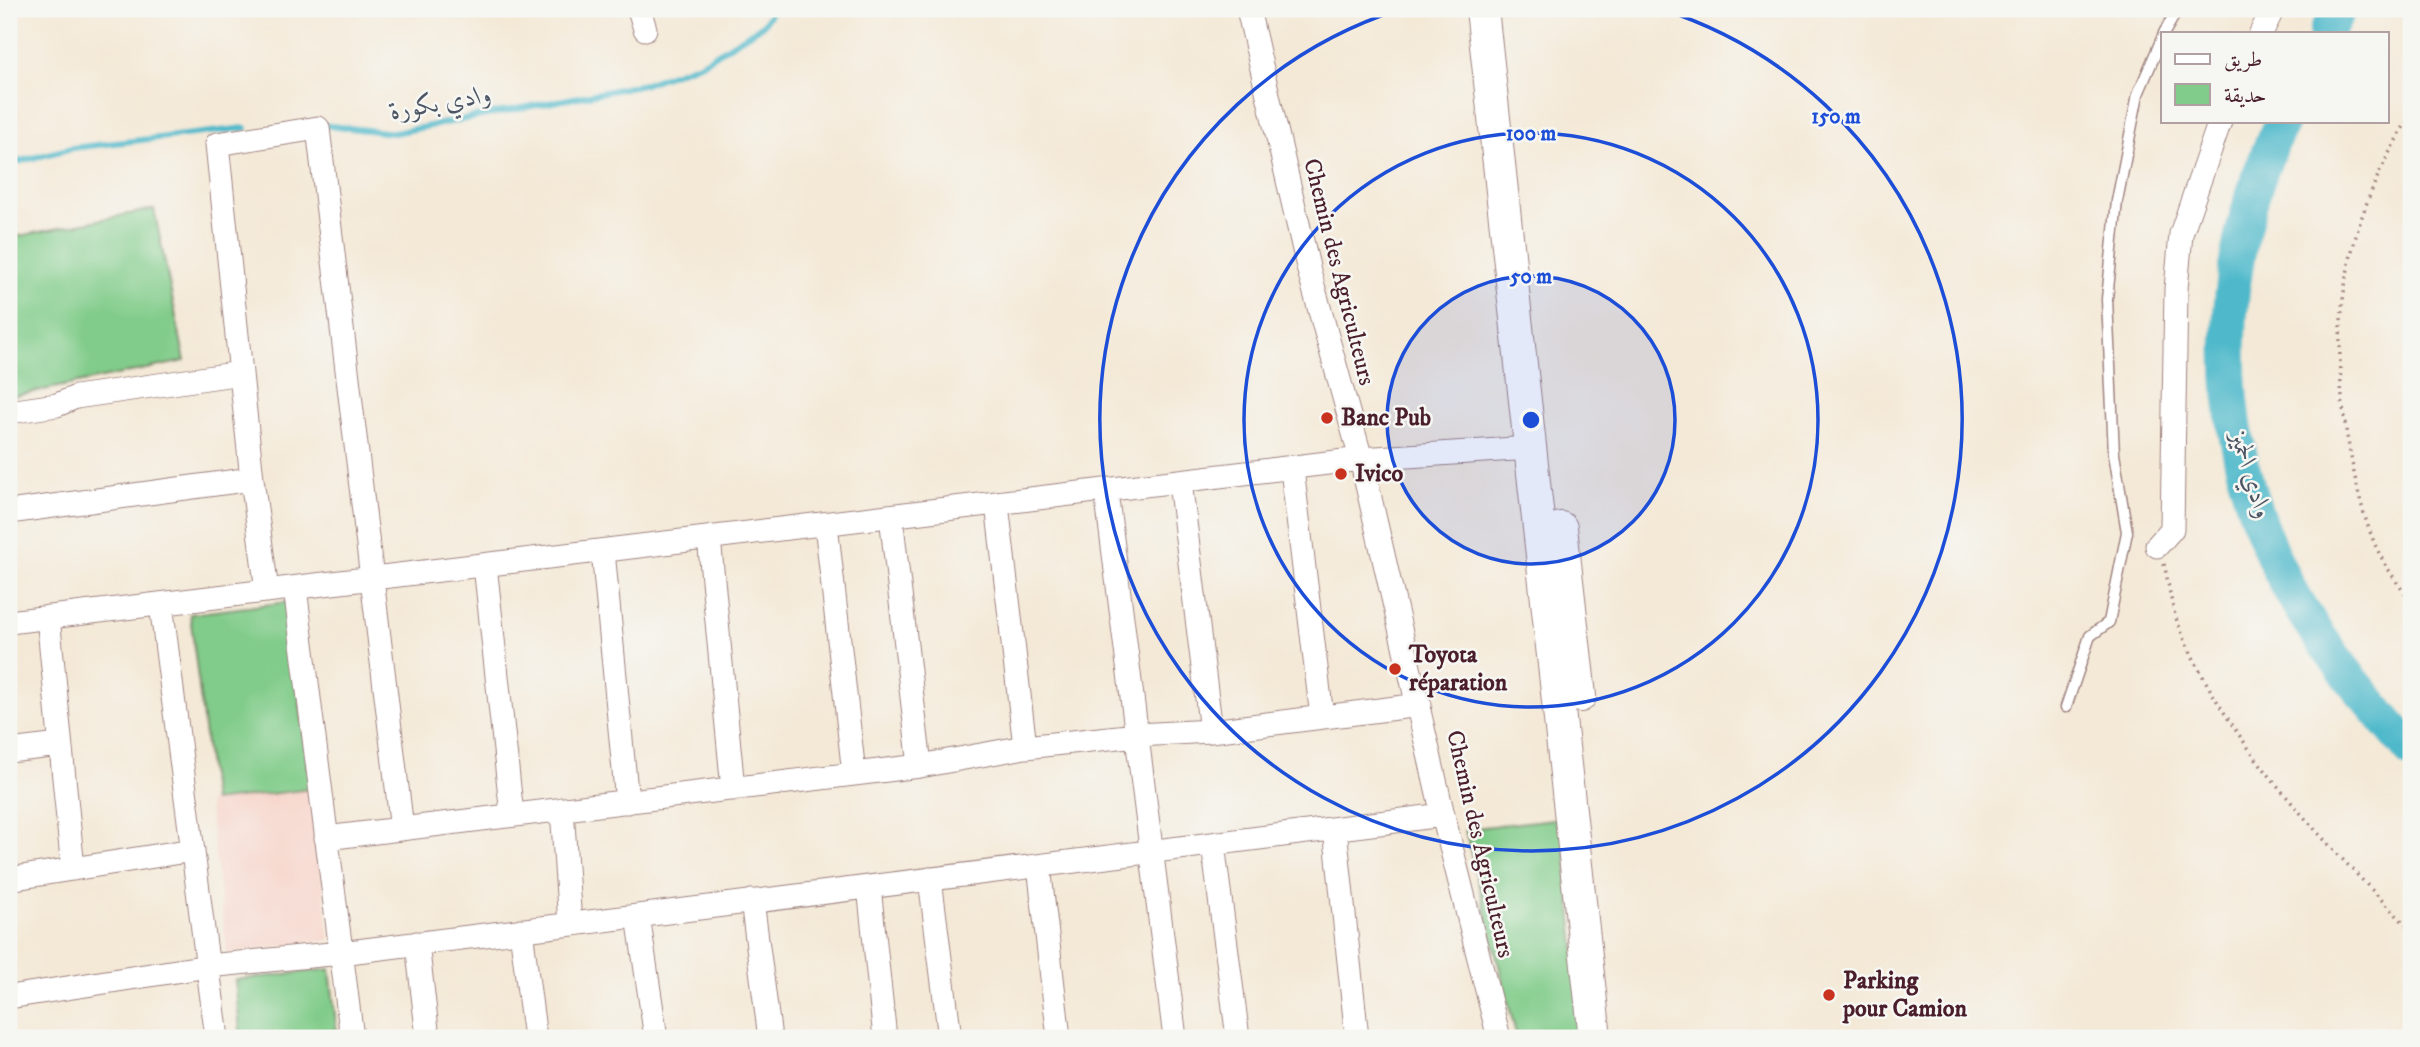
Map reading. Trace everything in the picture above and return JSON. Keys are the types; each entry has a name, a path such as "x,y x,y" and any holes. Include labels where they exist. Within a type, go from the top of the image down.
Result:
{"main road":[{"path":"1482,9 1595,1038"},
{"path":"1503,9 1516,150 1573,628 1614,1038"}],"street":[{"name":"Chemin des Agriculteurs","path":"1248,9 1308,271 1361,459 1420,705 1443,815 1499,1038"},
{"path":"2262,32 2273,9"},
{"path":"2157,546 2172,529 2176,289 2181,234 2220,122"},
{"path":"267,591 252,479 218,144 318,128 402,829"},
{"path":"9,412 57,405 76,397 241,373"},
{"path":"9,622 1361,459 1530,448"},
{"path":"1292,469 1322,717"},
{"path":"9,512 252,479"},
{"path":"1180,482 1211,731"},
{"path":"1106,491 1175,1038"},
{"path":"997,504 1025,747"},
{"path":"891,516 920,766"},
{"path":"826,524 854,774"},
{"path":"709,538 733,789"},
{"path":"603,551 627,802"},
{"path":"485,565 512,815"},
{"path":"295,588 352,1038"},
{"path":"161,604 217,1038"},
{"path":"48,617 74,869"},
{"path":"326,838 920,766 1025,747 1137,735 1211,731 1420,705"},
{"path":"9,751 60,745"},
{"path":"562,810 570,924"},
{"path":"9,997 208,966 341,953 1443,815"},
{"path":"1335,829 1357,1038"},
{"path":"1213,844 1238,1038"},
{"path":"9,879 193,850"},
{"path":"1039,866 1059,1038"},
{"path":"930,879 950,1038"},
{"path":"869,887 886,1038"},
{"path":"752,901 770,1038"},
{"path":"638,916 656,1038"},
{"path":"521,930 535,1038"},
{"path":"417,943 428,1038"}],"lane":[{"path":"2166,32 2178,9"},
{"path":"2066,707 2090,636 2109,622 2127,531 2114,454 2107,299 2118,201 2138,94 2161,42"}],"path":[{"path":"2411,115 2393,143 2366,205 2343,285 2337,351 2343,416 2357,491 2378,550 2411,603"},
{"path":"2157,546 2163,559 2178,625 2223,711 2282,795 2411,930"}],"shaded area":[{"path":"311,789 330,940 227,953 208,801"}],"green space":[{"path":"154,209 185,361 9,397 9,238"},
{"path":"287,602 311,789 213,801 190,614"},
{"path":"1562,818 1584,1038 1517,1038 1465,829"},
{"path":"330,969 337,1034 294,1038 241,1038 235,980"}],"waterway":[{"name":"وادي بكورة","path":"322,125 394,133 645,84 702,63 763,25 773,9"},
{"name":"وادي الحميز","path":"2327,32 2339,9"},
{"name":"وادي الحميز","path":"2282,122 2259,176 2242,234 2232,292 2229,351 2233,410 2243,468 2260,526 2298,604 2344,669 2411,751"},
{"name":"وادي بكورة","path":"9,164 72,148 245,128"}],"place":[{"name":"Banc Pub","path":"1327,418"},
{"name":"Ivico","path":"1341,474"},
{"name":"Toyota réparation","path":"1395,669"},
{"name":"Parking pour Camion","path":"1829,995"}]}
